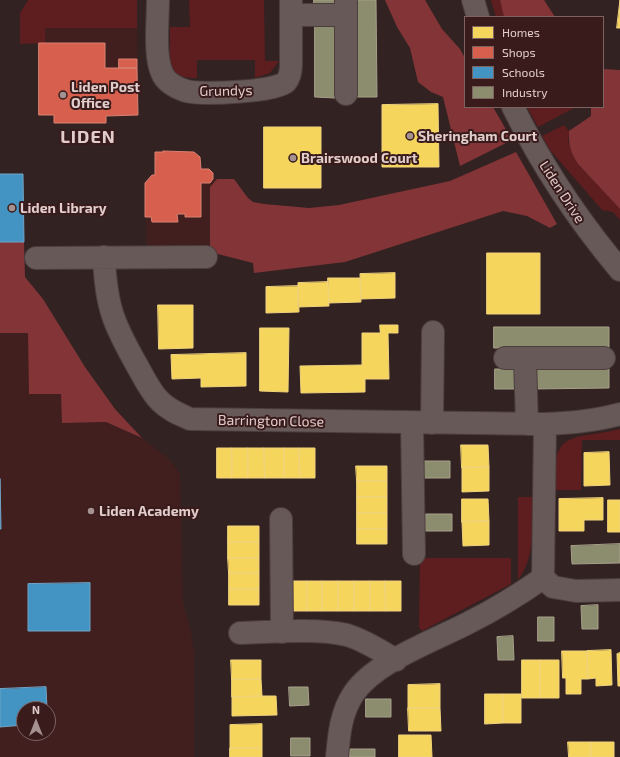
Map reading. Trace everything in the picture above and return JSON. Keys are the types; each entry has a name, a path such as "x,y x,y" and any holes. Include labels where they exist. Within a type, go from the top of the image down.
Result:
{"street":[{"name":"Grundys","path":"158,0 158,53 162,74 171,84 188,91 259,90 277,87 286,82 290,74 291,64 291,7"},
{"path":"473,0 478,16"},
{"path":"291,7 346,8 346,94"},
{"name":"Liden Drive","path":"514,108 541,161 571,208 620,270"},
{"name":"Barrington Close","path":"104,257 105,288 110,310 117,329 160,402 172,411 190,419 570,424 605,419 620,414"},
{"path":"36,258 206,257"},
{"path":"414,554 422,423 432,332"},
{"path":"604,358 515,358 536,424 543,578 553,587 576,591 620,590"},
{"path":"281,519 282,632"},
{"path":"337,757 343,714 354,693 370,675 522,593 543,578"},
{"path":"240,633 282,632 346,635 362,641 396,660"}],"shaded area":[{"path":"28,0 137,0 137,28 45,28 45,43 20,44 20,13"},
{"path":"189,0 264,0 265,61 279,61 270,73 255,78 255,60 197,60 197,78 185,77 175,73 170,66 170,27 190,27"},
{"path":"385,0 425,0 442,29 460,49 464,56 464,108 494,108 512,140 460,166 443,97 431,92 418,82 410,48 397,27"},
{"path":"491,0 500,0 504,16 496,16"},
{"path":"500,0 544,0 554,16 504,16"},
{"path":"45,28 137,28 138,115 106,116 106,123 54,123 53,115 39,115 39,43 45,43"},
{"path":"604,69 620,70 620,209 578,164 572,152 569,140 569,131 591,116 591,108 604,108"},
{"path":"528,108 574,108 538,127"},
{"path":"564,125 569,131 568,141 578,164 620,209 620,220 613,212 602,210 550,150 542,136"},
{"path":"163,151 194,152 200,157 201,168 209,169 213,173 213,179 217,179 210,187 210,248 147,249 145,183 152,175 155,174"},
{"path":"516,152 557,224 550,228 527,216 503,211 345,262 254,273 253,263 210,252 210,187 217,179 234,179 248,198 253,202 309,208 339,205 450,181"},
{"path":"0,242 24,242 25,277 43,299 85,367 115,409 142,438 106,422 62,423 61,394 29,394 28,333 0,333"},
{"name":"Liden Academy","path":"0,333 28,333 62,394 62,423 106,422 142,438 168,458 180,473 183,602 191,632 194,652 194,757 0,757"},
{"path":"620,429 620,440 582,440 581,490 554,490 557,456 562,446 568,440"},
{"path":"518,497 532,497 532,540 528,561 518,580"},
{"path":"420,558 511,558 511,584 422,631 419,627"}],"building: Homes":[{"path":"620,0 620,28 617,28"},
{"name":"Sheringham Court","path":"438,104 439,167 382,167 382,105"},
{"name":"Brairswood Court","path":"264,127 321,127 321,188 264,188"},
{"path":"487,253 540,253 540,314 487,314"},
{"path":"395,273 395,298 361,299 360,274"},
{"path":"328,278 360,278 361,302 329,303"},
{"path":"328,282 329,306 298,307 298,283"},
{"path":"298,286 299,312 266,313 266,287"},
{"path":"158,305 193,305 193,348 159,349"},
{"path":"380,325 398,325 398,333 388,333 389,379 365,379 365,392 301,393 300,366 362,365 362,333 380,333"},
{"path":"260,328 289,328 288,392 260,391"},
{"path":"246,353 246,386 201,387 201,378 172,379 171,355"},
{"path":"461,445 488,445 489,467 462,468"},
{"path":"217,448 232,448 232,478 217,478"},
{"path":"232,448 248,448 248,478 232,478"},
{"path":"248,448 264,448 265,478 248,478"},
{"path":"264,448 284,448 284,478 265,478"},
{"path":"284,448 299,448 300,478 284,478"},
{"path":"299,448 315,448 315,478 300,478"},
{"path":"609,452 610,485 584,486 584,453"},
{"path":"356,466 387,466 387,481 357,481"},
{"path":"489,467 489,491 462,492 462,468"},
{"path":"357,481 387,481 387,497 357,497"},
{"path":"357,497 387,497 387,513 357,513"},
{"path":"603,498 603,520 584,520 584,531 559,531 559,499"},
{"path":"462,499 488,499 489,521 462,522"},
{"path":"608,500 620,500 620,532 608,532"},
{"path":"357,513 387,513 387,529 357,529"},
{"path":"489,521 489,545 463,546 462,522"},
{"path":"228,526 259,526 259,542 228,542"},
{"path":"357,529 387,529 387,544 357,544"},
{"path":"228,542 259,542 259,558 228,558"},
{"path":"228,558 259,558 259,573 229,573"},
{"path":"229,573 259,573 259,589 229,589"},
{"path":"293,581 307,581 307,611 293,611"},
{"path":"307,581 322,581 322,611 307,611"},
{"path":"322,581 338,581 338,611 322,611"},
{"path":"338,581 354,581 354,611 338,611"},
{"path":"354,581 370,581 370,611 354,611"},
{"path":"370,581 385,581 386,611 370,611"},
{"path":"385,581 401,581 401,611 386,611"},
{"path":"229,589 259,589 259,605 229,605"},
{"path":"611,650 612,685 596,686 596,678 588,679 587,651"},
{"path":"562,651 587,651 588,679 581,679 581,694 566,694 566,678 563,678"},
{"path":"620,653 620,686 618,686 617,654"},
{"path":"231,660 261,660 261,679 232,679"},
{"path":"522,660 540,660 540,698 522,698"},
{"path":"540,660 559,660 559,698 540,698"},
{"path":"232,679 261,679 262,696 232,697"},
{"path":"440,684 440,708 408,708 408,685"},
{"path":"485,694 503,694 503,723 485,724"},
{"path":"503,694 521,694 521,723 503,723"},
{"path":"276,696 277,715 232,716 232,697"},
{"path":"408,708 440,708 441,731 409,731"},
{"path":"262,724 262,748 230,748 230,725"},
{"path":"399,735 431,735 432,757 399,757"},
{"path":"568,742 591,742 591,757 569,757"},
{"path":"591,742 614,742 614,757 591,757"},
{"path":"230,748 262,748 262,757 230,757"}],"building: Shops":[{"path":"39,43 105,43 105,68 137,68 138,115 106,116 106,123 54,123 54,115 39,115"},
{"path":"119,59 137,59 137,68 119,68"},
{"path":"155,152 194,152 200,157 201,169 209,169 213,173 213,179 210,183 201,183 201,217 185,217 185,214 177,214 178,222 152,222 151,217 145,217 145,183 152,175 155,175"}],"building: Schools":[{"name":"Liden Library","path":"0,174 23,174 24,242 0,242"},
{"path":"0,479 1,529 0,529"},
{"path":"90,583 90,631 28,631 28,584"},
{"path":"46,687 47,701 16,701 16,726 0,727 0,689"}],"building: Industry":[{"path":"314,0 335,0 335,6 314,6"},
{"path":"356,0 376,0 377,97 357,97"},
{"path":"315,24 336,24 335,98 315,97"},
{"path":"494,327 609,327 609,348 494,348"},
{"path":"609,368 609,388 533,389 532,369"},
{"path":"495,369 516,369 516,389 495,389"},
{"path":"424,461 450,461 450,478 424,478"},
{"path":"426,514 452,514 452,531 426,531"},
{"path":"620,544 620,563 572,564 571,546"},
{"path":"598,605 598,629 582,629 581,606"},
{"path":"538,617 554,617 554,641 538,641"},
{"path":"513,636 514,660 498,660 497,637"},
{"path":"289,687 308,687 309,705 290,706"},
{"path":"366,699 391,699 391,717 366,717"},
{"path":"291,738 310,738 310,756 291,756"},
{"path":"350,749 375,749 375,757 350,757"}],"place":[{"name":"Liden Post Office","path":"63,95"},
{"name":"Sheringham Court","path":"410,136"},
{"name":"Brairswood Court","path":"293,158"},
{"name":"Liden Library","path":"12,208"},
{"name":"Liden Academy","path":"91,511"}],"district":[{"name":"LIDEN","path":"88,137"}]}
